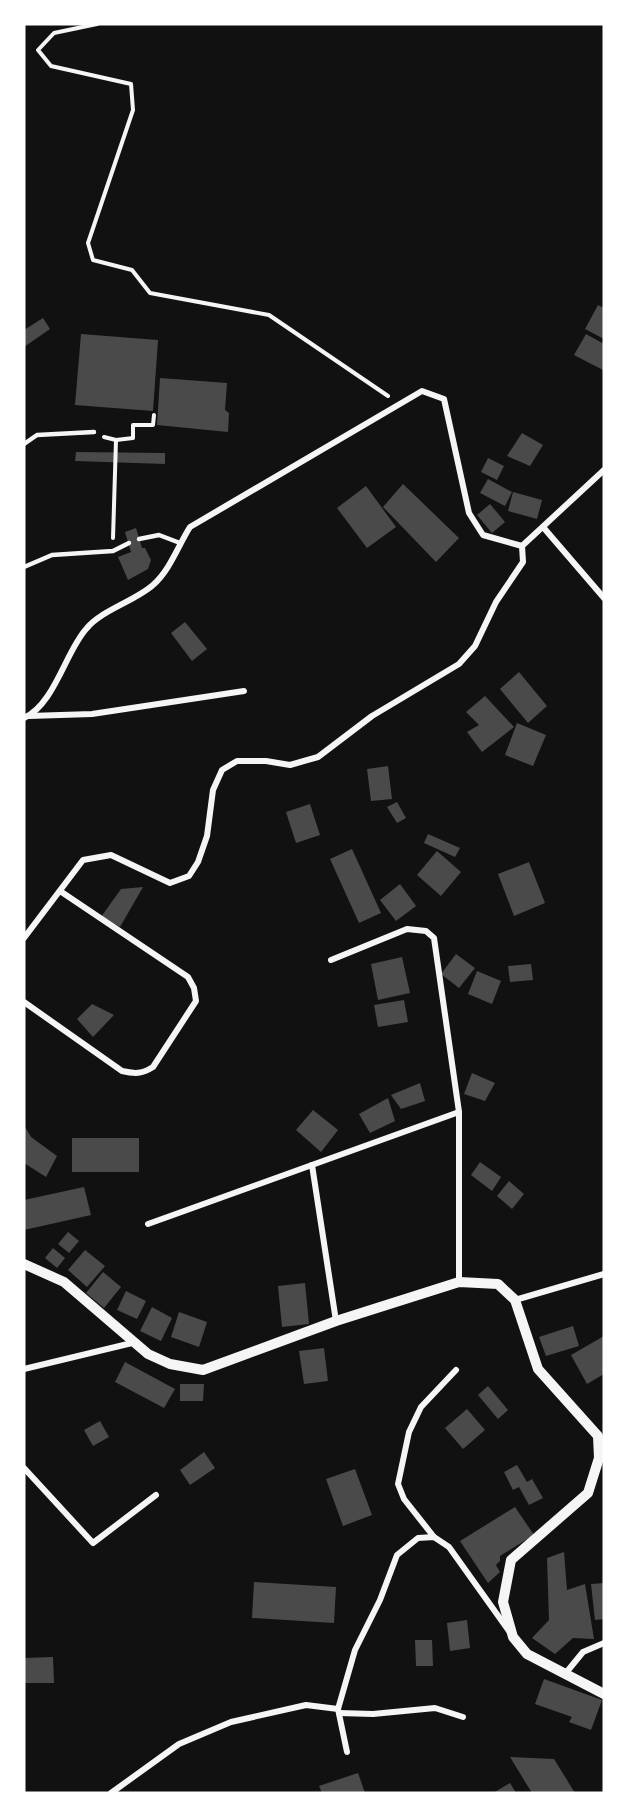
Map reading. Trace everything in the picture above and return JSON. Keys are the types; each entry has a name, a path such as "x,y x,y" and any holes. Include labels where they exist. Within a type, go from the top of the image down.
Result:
{"street":[{"path":"26,717 54,687 87,627 153,585 169,567 190,527 422,391 444,399 470,513 483,535 522,546"},
{"path":"24,938 83,860 111,855 170,883 189,876 198,862 207,836 213,790 222,770 237,761 266,761 290,765 318,757 372,716 459,664 475,646 496,602 523,562 522,546 604,470"},
{"path":"543,526 604,598"},
{"path":"26,717 92,714 244,691"},
{"path":"24,1002 122,1071 134,1074 144,1073 153,1067 196,1001 195,988 188,976 60,891"},
{"path":"331,960 407,929 426,931 434,938 459,1112 459,1282"},
{"path":"148,1224 459,1112"},
{"path":"312,1165 336,1321"},
{"path":"24,1264 64,1282 147,1354 170,1364 203,1370 336,1321 459,1282 498,1284 515,1300 538,1368 598,1436 599,1458 588,1493 511,1560 503,1602 513,1637"},
{"path":"515,1300 604,1274"},
{"path":"24,1369 132,1342"},
{"path":"456,1370 421,1407 409,1432 398,1484 404,1499 434,1537 449,1547 527,1654 604,1694"},
{"path":"24,1468 93,1543 156,1495"},
{"path":"347,1752 339,1711 355,1650 380,1600 397,1555 418,1538 434,1537"},
{"path":"565,1675 583,1652 604,1643"},
{"path":"111,1793 179,1744 231,1722 306,1705 373,1714 435,1708 463,1717"}],"lane":[{"path":"24,444 37,435 94,432"},
{"path":"139,539 159,535 180,543"},
{"path":"24,567 52,555 113,551 129,543"}],"path":[{"path":"97,24 54,33 38,50 51,66 131,84 133,110 87,243 93,260 132,270 150,293 269,315 399,403"},
{"path":"113,551 117,440 133,438 133,425 153,425 154,416"}],"building":[{"path":"598,305 604,308 604,339 585,329"},
{"path":"43,318 50,329 24,347 24,330"},
{"path":"81,334 158,340 153,411 75,405"},
{"path":"586,334 604,344 603,370 574,355"},
{"path":"160,378 227,383 225,410 229,413 228,432 157,425"},
{"path":"522,433 543,445 530,466 507,456"},
{"path":"76,452 165,453 165,464 75,461"},
{"path":"488,458 504,466 497,480 481,472"},
{"path":"488,479 512,492 505,506 480,493"},
{"path":"403,484 459,538 436,562 383,507"},
{"path":"366,486 396,527 367,548 337,508"},
{"path":"513,492 542,500 537,519 508,511"},
{"path":"490,504 505,522 492,533 477,515"},
{"path":"136,528 142,548 145,548 151,560 148,569 128,580 118,557 131,552 125,532"},
{"path":"185,622 207,649 192,661 171,633"},
{"path":"519,672 547,706 528,723 500,689"},
{"path":"485,696 514,727 482,752 467,732 479,725 466,712"},
{"path":"517,723 546,735 533,766 505,755"},
{"path":"388,766 392,799 371,801 367,769"},
{"path":"397,802 406,818 397,823 387,807"},
{"path":"310,804 320,835 296,843 286,812"},
{"path":"428,834 460,848 455,857 424,843"},
{"path":"352,849 381,913 359,923 330,859"},
{"path":"437,851 461,872 441,896 417,875"},
{"path":"529,862 545,903 514,916 498,874"},
{"path":"400,884 416,906 396,921 380,900"},
{"path":"143,887 120,927 101,917 121,889"},
{"path":"456,954 475,968 459,988 441,974"},
{"path":"402,957 410,993 378,1000 371,964"},
{"path":"531,964 533,980 510,982 508,966"},
{"path":"477,971 501,981 492,1004 468,994"},
{"path":"404,1000 408,1022 378,1027 374,1005"},
{"path":"92,1004 114,1015 93,1037 77,1019"},
{"path":"472,1073 495,1083 485,1101 464,1094"},
{"path":"420,1083 425,1101 401,1109 391,1095"},
{"path":"388,1098 395,1121 370,1133 359,1114"},
{"path":"313,1110 338,1130 321,1152 296,1130"},
{"path":"24,1125 31,1137 57,1156 46,1177 24,1163"},
{"path":"72,1138 139,1138 139,1172 72,1172"},
{"path":"480,1162 501,1177 492,1191 471,1175"},
{"path":"509,1181 524,1194 512,1209 497,1196"},
{"path":"84,1187 91,1215 24,1230 24,1200"},
{"path":"68,1232 79,1241 69,1253 58,1244"},
{"path":"53,1248 65,1258 57,1268 45,1258"},
{"path":"85,1250 105,1266 87,1287 68,1270"},
{"path":"103,1272 121,1287 104,1308 86,1293"},
{"path":"305,1283 309,1324 282,1327 278,1286"},
{"path":"126,1291 146,1301 137,1319 117,1310"},
{"path":"152,1307 172,1318 161,1341 140,1331"},
{"path":"179,1312 207,1322 199,1347 171,1337"},
{"path":"573,1326 579,1346 546,1356 539,1337"},
{"path":"604,1336 604,1374 587,1384 571,1355"},
{"path":"324,1348 328,1381 304,1384 299,1351"},
{"path":"125,1362 175,1389 164,1408 115,1382"},
{"path":"180,1384 204,1384 203,1401 180,1401"},
{"path":"488,1386 508,1410 498,1419 478,1395"},
{"path":"467,1409 485,1430 463,1449 445,1428"},
{"path":"100,1421 109,1437 93,1446 84,1430"},
{"path":"204,1452 215,1468 190,1485 180,1470"},
{"path":"517,1465 527,1482 532,1479 543,1498 529,1505 519,1487 513,1490 504,1472"},
{"path":"355,1469 372,1515 343,1526 326,1479"},
{"path":"515,1507 534,1535 500,1556 500,1561 496,1565 500,1572 488,1583 460,1541"},
{"path":"564,1552 567,1590 585,1584 594,1639 573,1638 555,1654 532,1638 549,1620 547,1558"},
{"path":"254,1582 336,1587 334,1623 252,1618"},
{"path":"604,1583 604,1619 595,1620 591,1584"},
{"path":"467,1620 470,1648 450,1651 447,1623"},
{"path":"415,1640 432,1640 433,1666 416,1666"},
{"path":"53,1657 54,1683 24,1683 24,1658"},
{"path":"544,1679 602,1700 591,1730 569,1722 572,1717 535,1704"},
{"path":"510,1757 554,1759 575,1793 532,1793"},
{"path":"358,1773 365,1793 322,1793 319,1786"},
{"path":"510,1783 516,1793 493,1793"}]}
